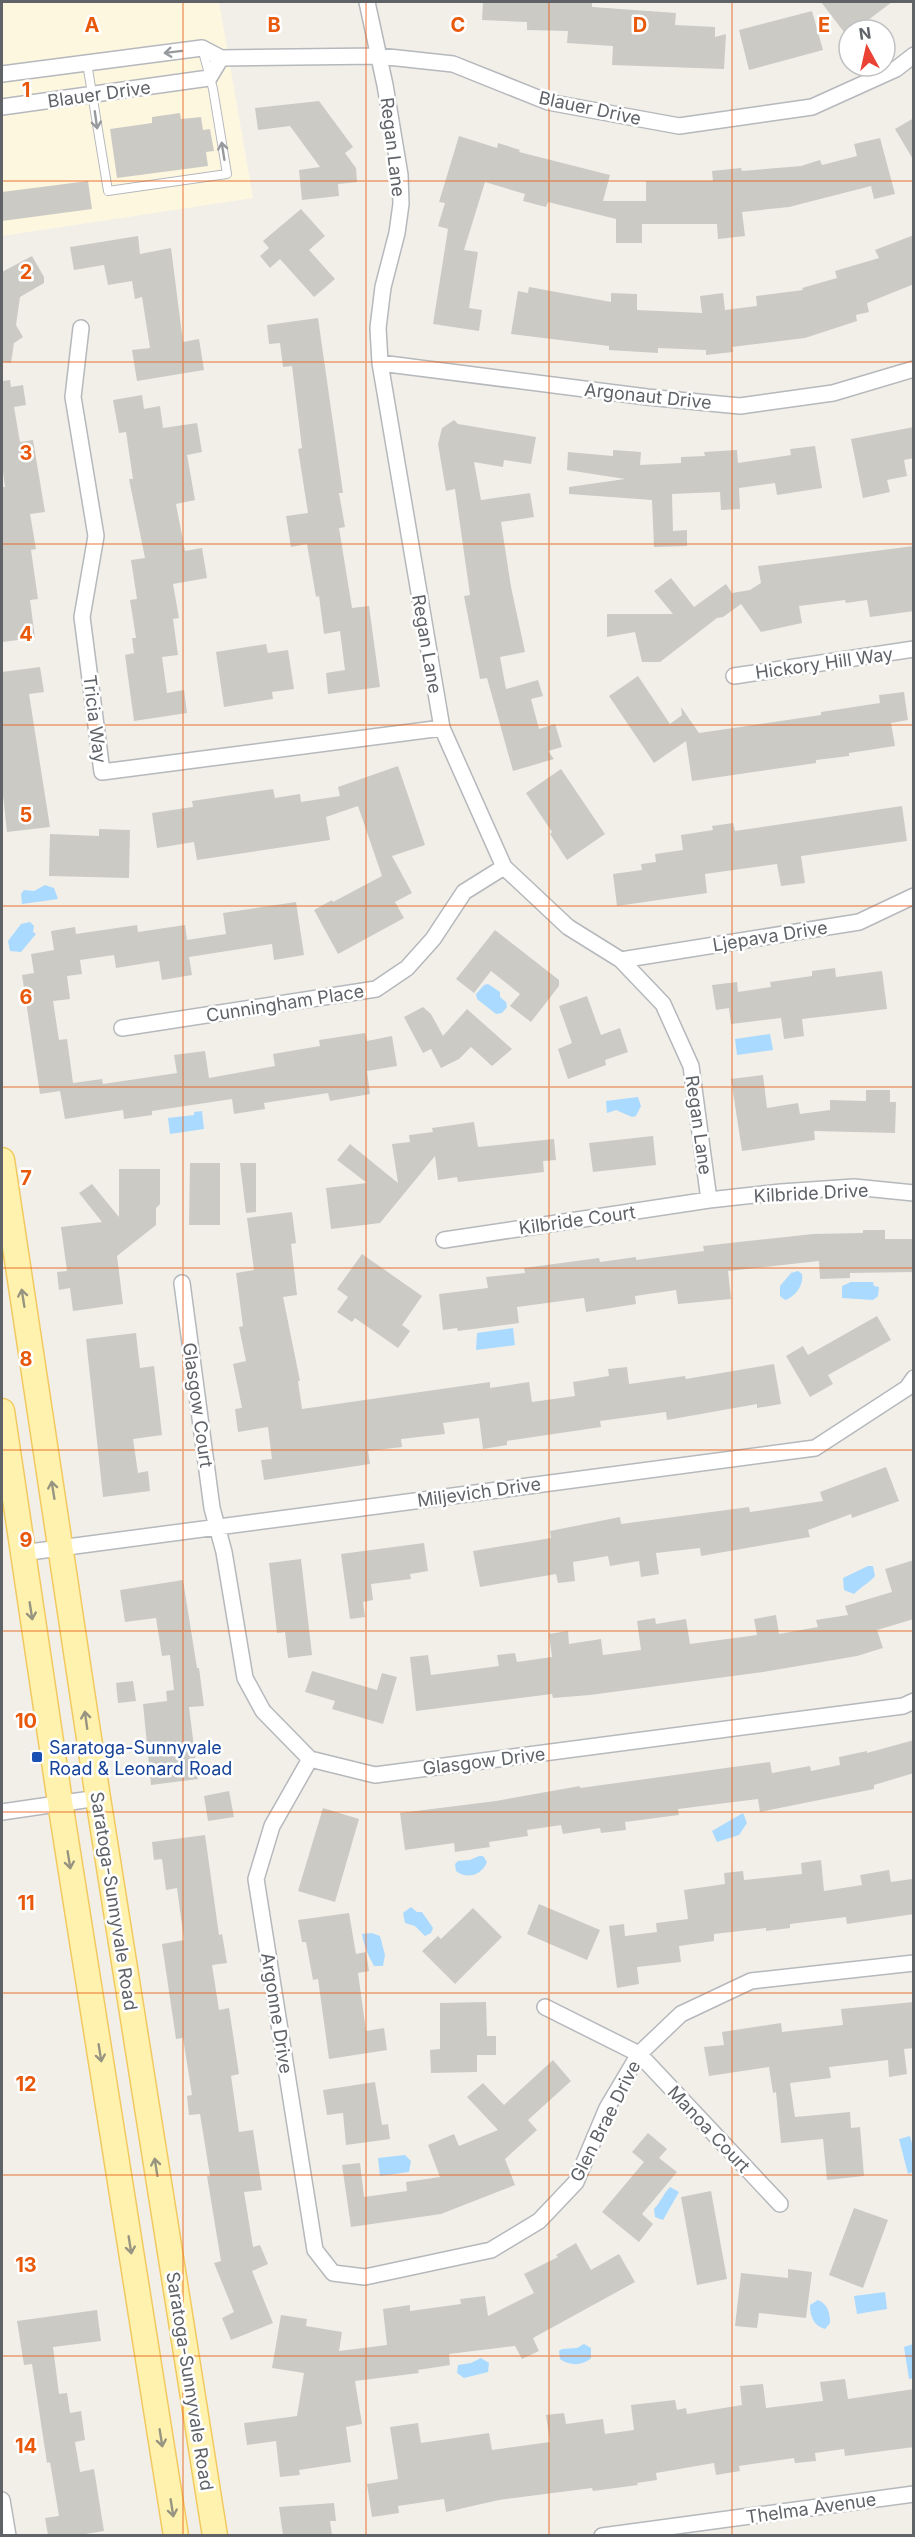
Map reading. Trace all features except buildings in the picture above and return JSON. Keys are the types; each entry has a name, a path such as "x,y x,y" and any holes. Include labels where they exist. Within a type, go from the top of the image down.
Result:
{"main road":[{"name":"Saratoga-Sunnyvale Road","path":"2,1160 98,1798 215,2535"},
{"name":"Saratoga-Sunnyvale Road","path":"2,1412 60,1802 176,2535"}],"street":[{"name":"Regan Lane","path":"367,2 400,175 401,204 397,233 383,287 378,328 380,363 442,728 504,867 568,927 621,960 663,1004 691,1066 709,1200"},
{"name":"Blauer Drive","path":"2,74 202,48 221,58 379,56 453,64 548,102 679,126 812,107 896,69 914,55"},
{"path":"208,78 221,58"},
{"name":"Blauer Drive","path":"2,107 208,78"},
{"name":"Tricia Way","path":"81,328 73,397 96,536 82,616 102,772 442,728"},
{"name":"Argonaut Drive","path":"380,363 647,397 740,406 832,393 914,369"},
{"name":"Hickory Hill Way","path":"734,676 914,650"},
{"name":"Cunningham Place","path":"123,1028 376,989 414,961 433,939 464,892 504,867"},
{"name":"Ljepava Drive","path":"621,960 860,922 914,896"},
{"name":"Kilbride Drive","path":"709,1200 854,1187 914,1193"},
{"name":"Kilbride Court","path":"444,1240 709,1200"},
{"name":"Glasgow Court","path":"182,1283 212,1508 217,1527"},
{"name":"Miljevich Drive","path":"22,1553 814,1448 907,1388 914,1378"},
{"path":"217,1527 224,1552 245,1678 263,1711 310,1758"},
{"name":"Glasgow Drive","path":"310,1758 375,1775 891,1708 914,1701"},
{"name":"Argonne Drive","path":"310,1758 272,1826 256,1879 315,2250 333,2273"},
{"path":"2,1812 98,1798"},
{"name":"Glen Brae Drive","path":"333,2273 365,2277 490,2250 538,2222 576,2182 607,2108 639,2054 681,2014 751,1981 914,1963"},
{"path":"545,2007 639,2054"},
{"name":"Manoa Court","path":"639,2054 780,2204"},
{"name":"Thelma Avenue","path":"602,2535 914,2494"},
{"path":"2,2500 8,2535"}],"lane":[{"path":"87,63 108,191 227,174 213,89 208,78 202,48"}],"shaded area":[{"path":"2,2 219,2 253,198 2,236"}],"water":[{"path":"45,885 54,888 58,899 22,904 21,894 24,890 34,891"},
{"path":"30,922 36,934 21,952 10,951 8,941 21,924"},
{"path":"488,984 500,992 500,997 506,1002 507,1007 502,1013 496,1014 477,999 476,994"},
{"path":"770,1034 773,1050 737,1055 735,1039"},
{"path":"638,1097 641,1106 636,1116 632,1117 616,1110 607,1113 606,1101"},
{"path":"202,1111 204,1129 170,1134 168,1118 194,1115 194,1112"},
{"path":"798,1271 802,1274 800,1286 792,1296 785,1300 780,1296 780,1286 791,1273"},
{"path":"851,1282 873,1282 874,1286 879,1287 878,1296 873,1300 842,1298 842,1286"},
{"path":"513,1328 515,1345 476,1350 477,1333"},
{"path":"868,1566 873,1566 875,1576 873,1578 854,1594 844,1590 843,1578"},
{"path":"743,1813 747,1823 739,1835 717,1842 712,1831"},
{"path":"483,1856 487,1862 478,1873 469,1876 456,1871 455,1864 458,1861 470,1860"},
{"path":"411,1907 417,1912 422,1912 433,1928 431,1933 425,1936 415,1926 405,1923 403,1913"},
{"path":"372,1933 380,1936 385,1955 383,1966 374,1966 365,1946 362,1934"},
{"path":"910,2136 913,2147 913,2172 908,2174 899,2139"},
{"path":"405,2155 411,2161 409,2172 380,2176 378,2158"},
{"path":"670,2187 679,2192 663,2220 655,2217 654,2209"},
{"path":"885,2292 887,2309 857,2314 854,2296"},
{"path":"818,2300 826,2306 829,2312 830,2323 825,2329 815,2323 811,2313 810,2305"},
{"path":"584,2344 591,2348 591,2358 588,2361 576,2364 560,2359 559,2351 562,2349 577,2348"},
{"path":"913,2344 913,2378 909,2379 904,2347"},
{"path":"481,2358 489,2363 488,2372 464,2378 457,2373 458,2365 471,2363"}],"place":[{"name":"Saratoga-Sunnyvale Road & Leonard Road","path":"37,1757"}]}
